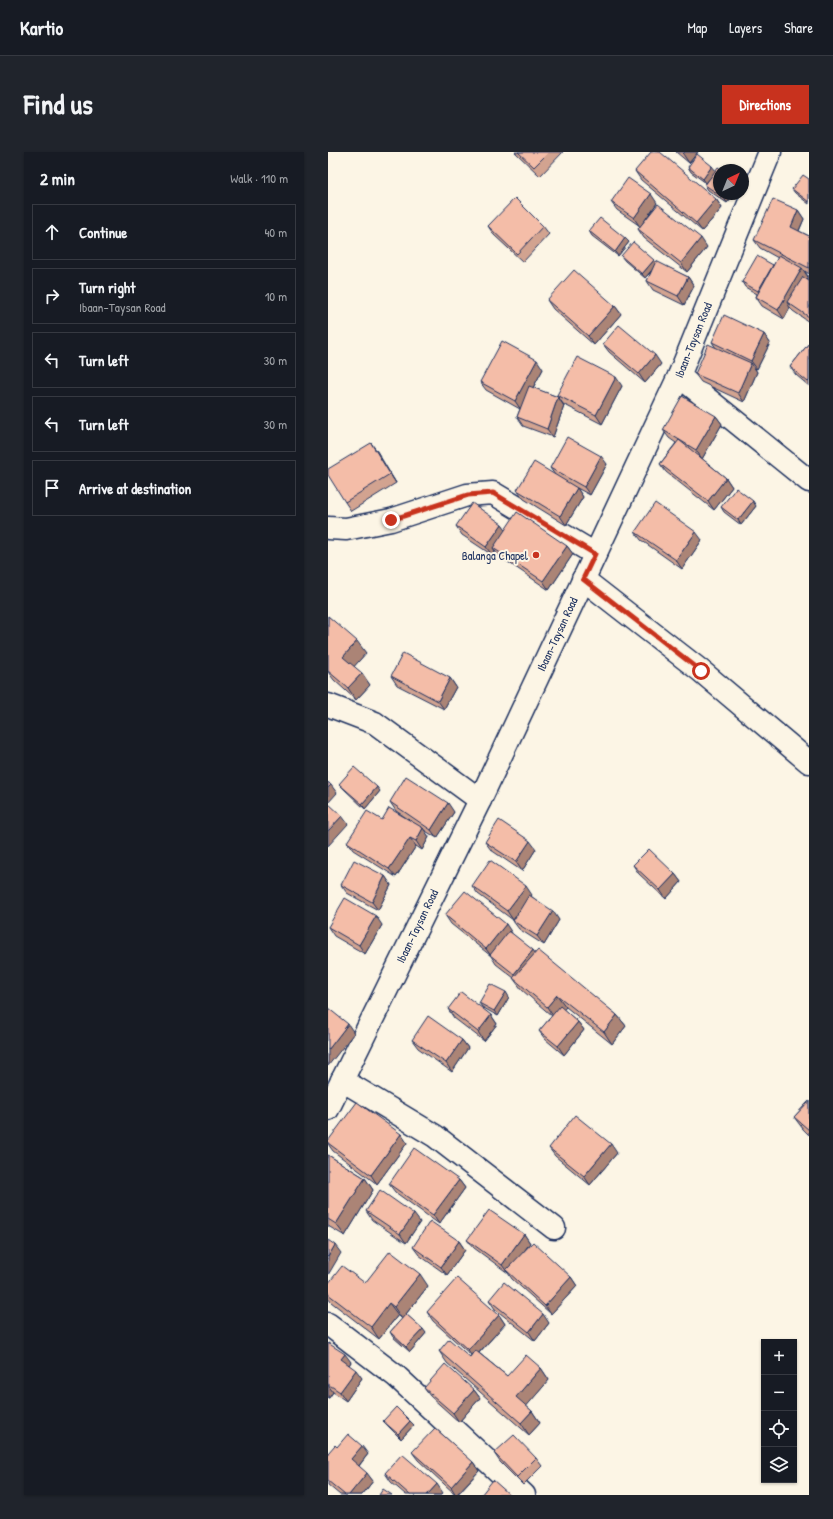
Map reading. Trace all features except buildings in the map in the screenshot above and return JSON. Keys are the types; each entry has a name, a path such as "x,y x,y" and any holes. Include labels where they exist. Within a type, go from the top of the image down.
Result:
{"street":[{"name":"Ibaan-Taysan Road","path":"328,1109 480,800 679,376 770,152"},
{"path":"679,376 809,481"},
{"path":"328,528 346,529 391,520 468,495 493,493 595,554"},
{"path":"583,579 701,671 809,762"},
{"path":"328,705 375,722 480,800"},
{"path":"342,1080 435,1136 554,1228"},
{"path":"328,1324 396,1376 524,1495"}],"place":[{"name":"Balanga Chapel","path":"536,555"}],"route":[{"path":"391,520 468,495 493,493 595,554 583,579 701,671"}]}
